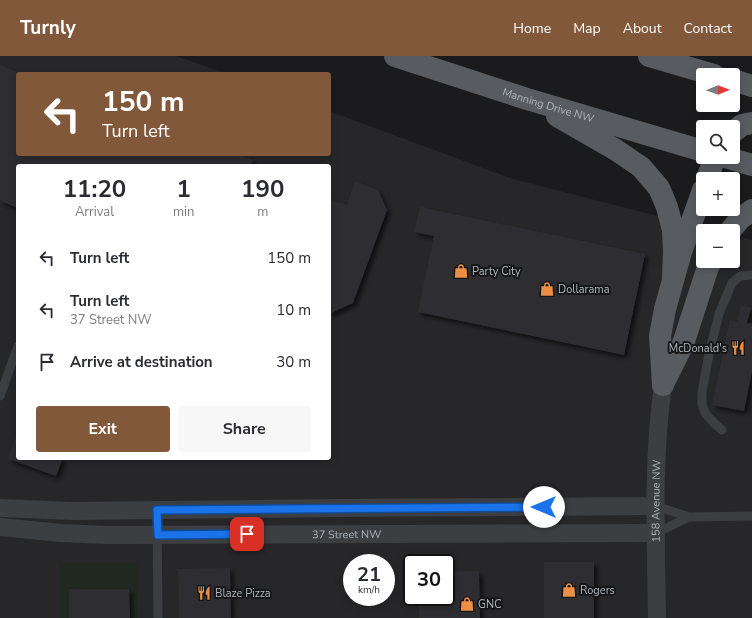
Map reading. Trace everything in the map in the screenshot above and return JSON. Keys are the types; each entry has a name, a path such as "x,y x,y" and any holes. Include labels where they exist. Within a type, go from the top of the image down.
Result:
{"main road":[{"name":"Manning Drive NW","path":"395,56 527,99 696,149"},
{"path":"649,56 696,70"},
{"path":"740,82 752,86"},
{"path":"527,99 616,150 641,167 659,188 667,207 673,230 673,278"},
{"path":"740,127 752,123"},
{"path":"740,161 752,165"},
{"path":"736,224 752,210"},
{"path":"663,385 660,336 673,278 696,211"},
{"path":"663,385 683,344 708,268"}],"street":[{"name":"158 Avenue NW","path":"657,618 656,444 663,385"},
{"name":"37 Street NW","path":"0,508 72,511 656,506"},
{"name":"37 Street NW","path":"0,527 60,533 106,535 656,533"}],"lane":[{"path":"722,430 705,413 702,404 702,392 709,354 719,314 732,283 740,276 752,275"},
{"path":"0,396 16,352"},
{"name":"37 Street NW","path":"656,506 690,517 752,516"},
{"path":"157,510 158,618"},
{"name":"37 Street NW","path":"656,533 690,517"}],"shaded area":[{"path":"0,56 176,56 221,72 16,72 16,156 331,156 331,112 513,179 696,226 696,268 740,268 740,237 752,240 752,618 0,618"},
{"path":"59,563 138,563 138,618 60,618"}],"building":[{"path":"0,65 18,72 16,72 16,156 243,156 253,160 251,164 16,164 16,207 0,201"},
{"path":"355,181 378,190 387,210 353,303 331,313 331,200 347,205"},
{"path":"420,207 645,254 624,355 418,312 434,236 414,232"},
{"name":"McDonald's","path":"741,306 751,307 747,323 752,324 752,371 744,411 712,405 730,320 737,322"},
{"path":"16,437 16,460 62,460 56,476 8,459"},
{"name":"Rogers","path":"544,562 594,562 594,618 544,618"},
{"name":"Blaze Pizza","path":"230,568 231,618 179,618 178,569"},
{"path":"479,571 480,618 419,618 419,606 455,606 455,572"},
{"path":"69,589 129,589 130,618 69,618"}],"place":[{"name":"Party City","path":"461,271"},
{"name":"Dollarama","path":"547,289"},
{"name":"McDonald's","path":"738,348"},
{"name":"Rogers","path":"569,590"},
{"name":"Blaze Pizza","path":"204,593"},
{"name":"GNC","path":"467,604"}],"route":[{"path":"247,534 158,535 157,510 544,507"}]}
